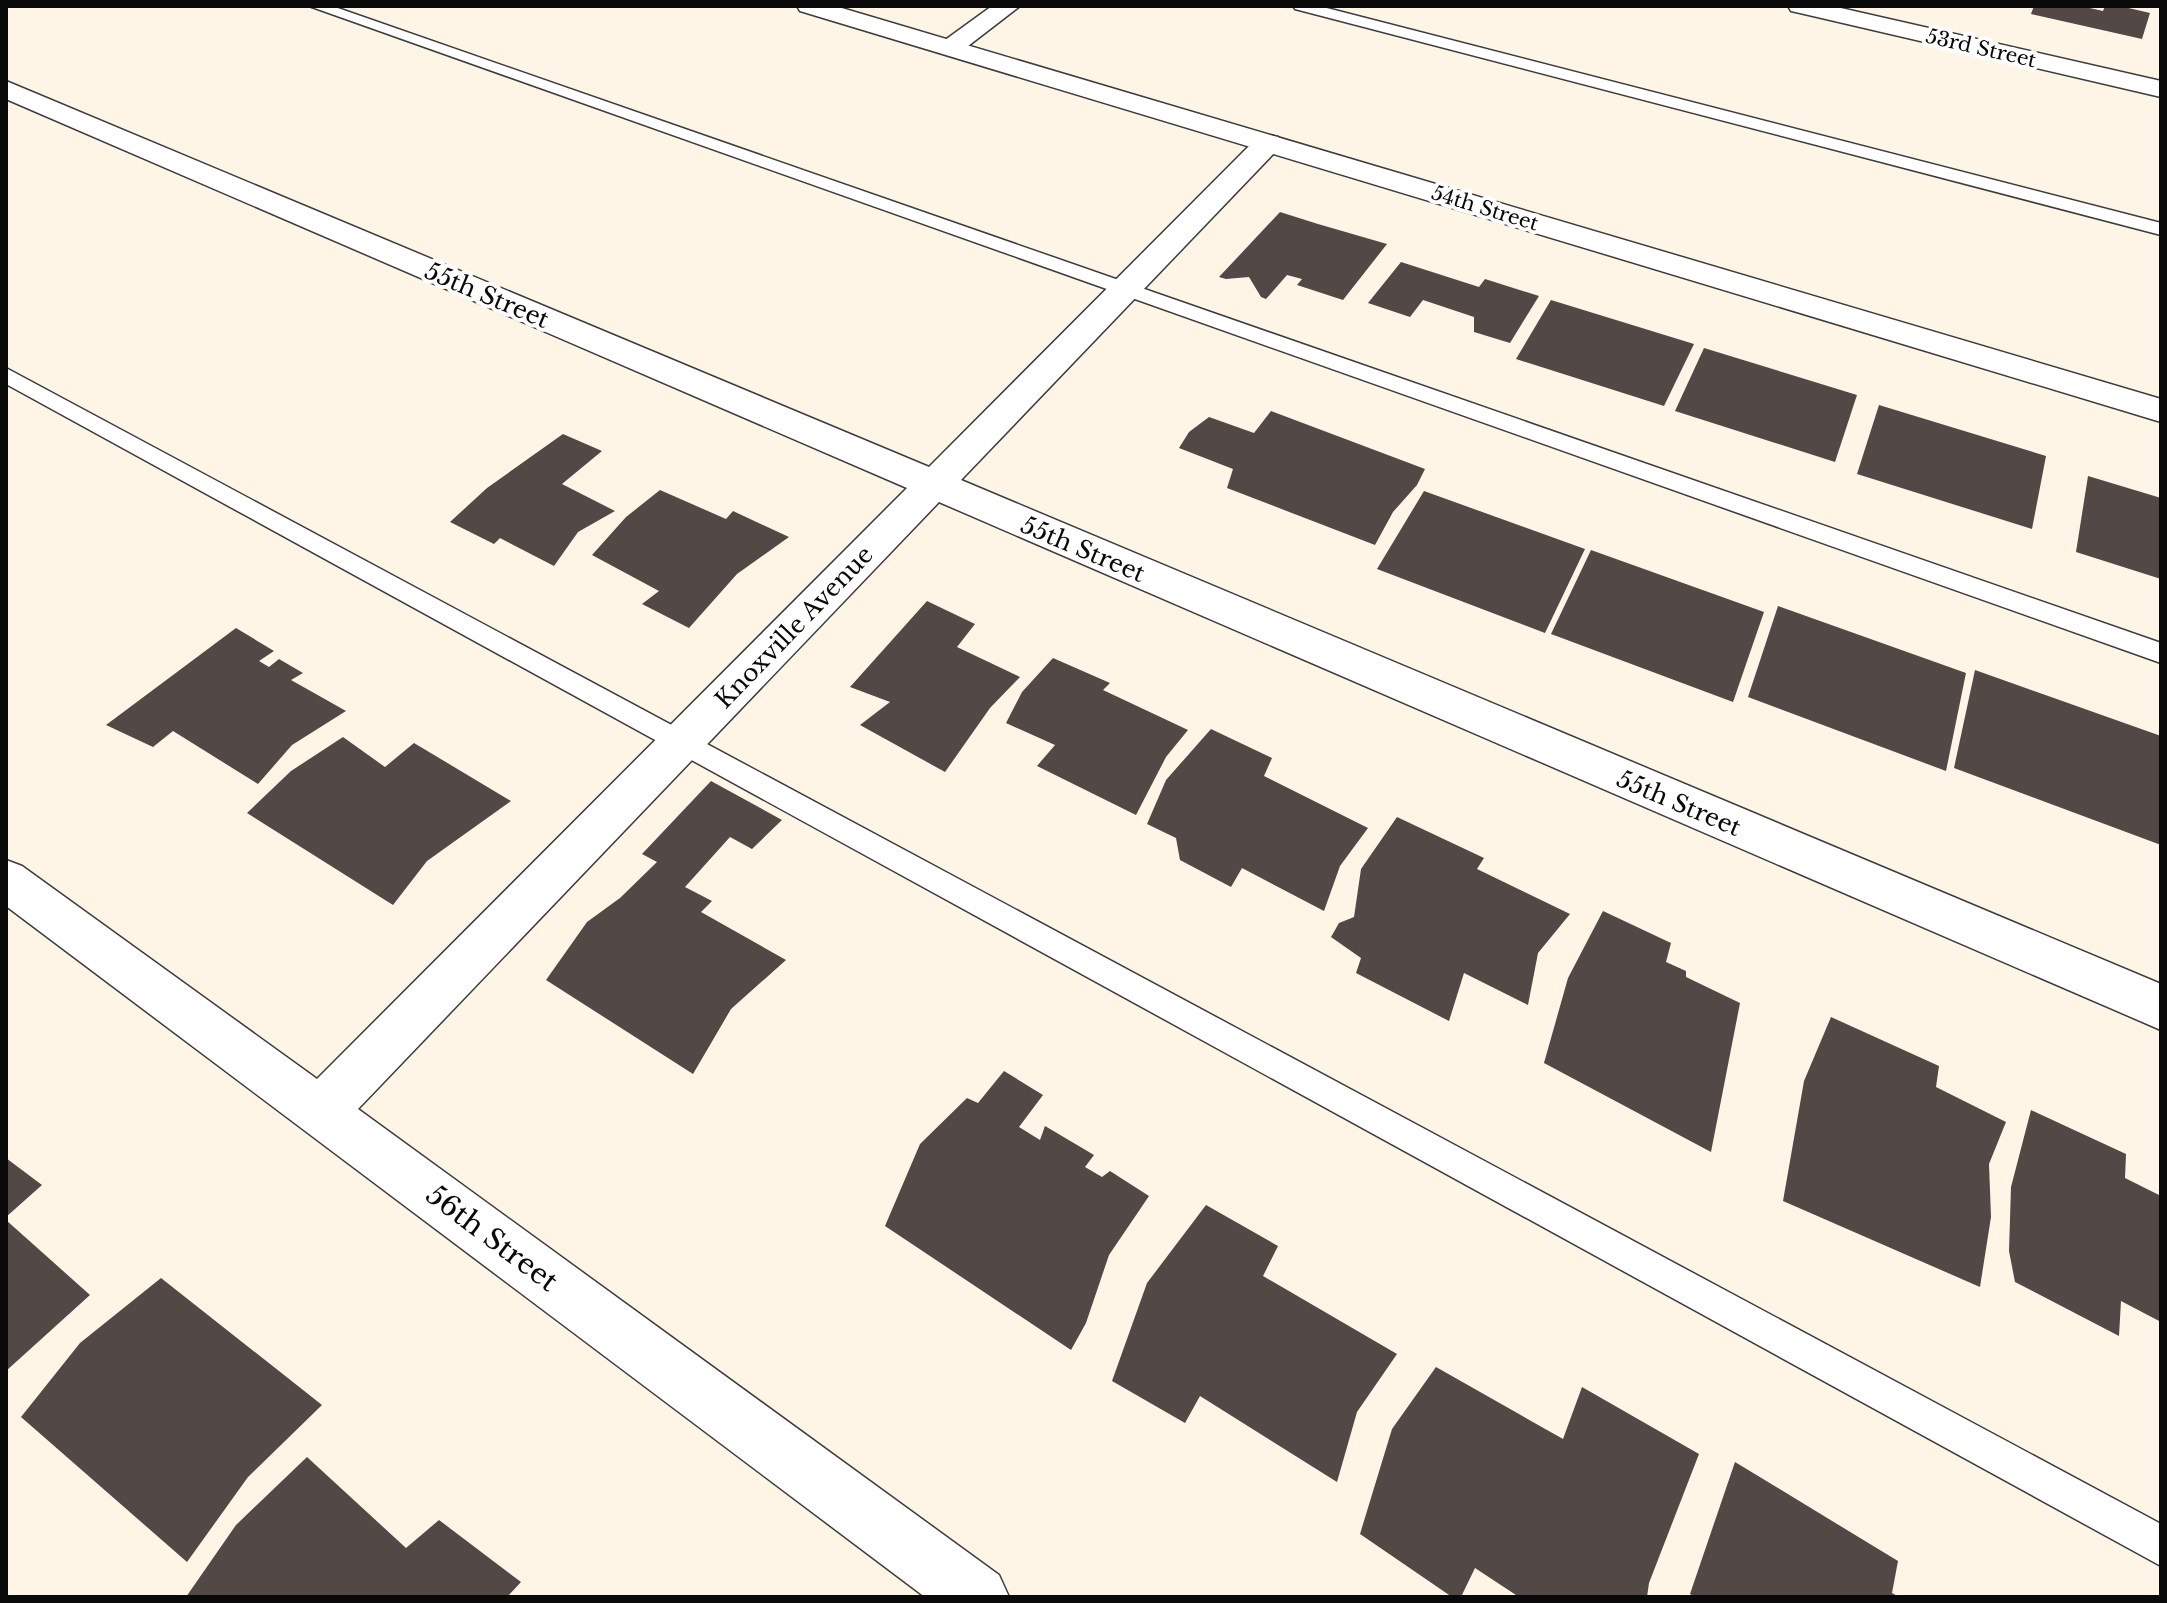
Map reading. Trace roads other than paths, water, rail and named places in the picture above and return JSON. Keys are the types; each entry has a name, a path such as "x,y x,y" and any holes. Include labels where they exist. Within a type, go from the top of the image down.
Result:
{"street":[{"name":"54th Street","path":"809,6 2161,411"},
{"path":"950,48 1008,6"},
{"name":"53rd Street","path":"1800,6 2161,89"},
{"name":"55th Street","path":"6,89 2161,1007"},
{"name":"Knoxville Avenue","path":"321,1111 1268,143"},
{"name":"56th Street","path":"6,880 977,1597"}],"lane":[{"path":"317,6 2161,653"},
{"path":"1301,6 2161,229"},
{"path":"6,375 2161,1546"}]}
